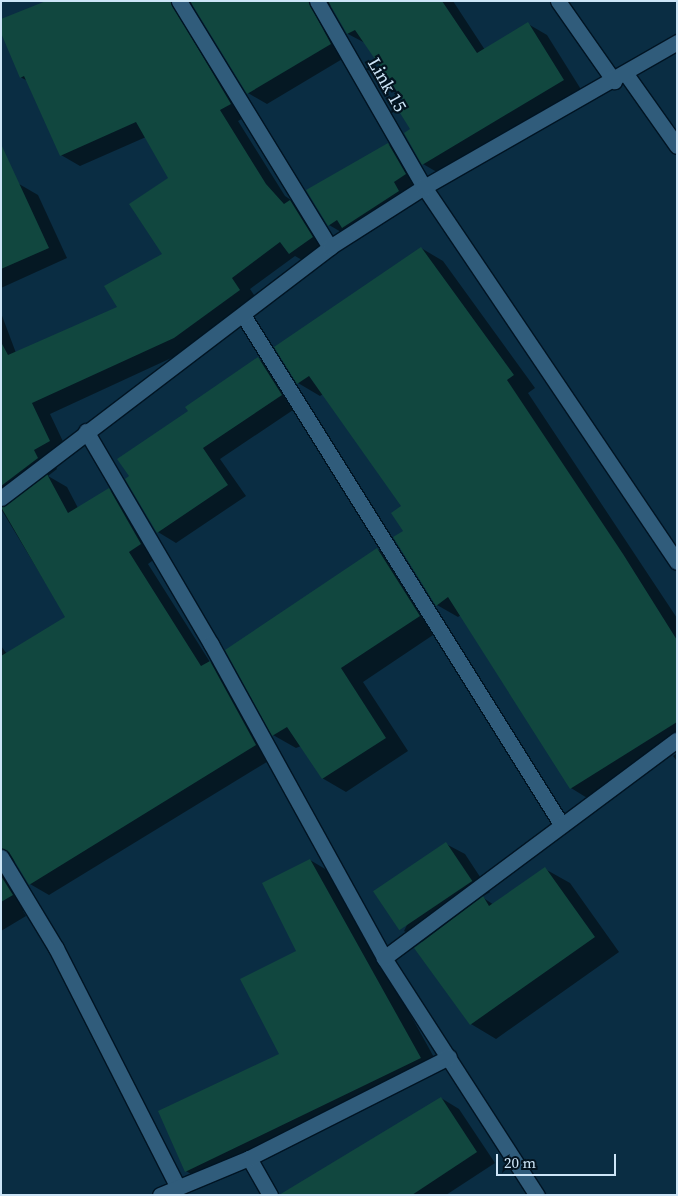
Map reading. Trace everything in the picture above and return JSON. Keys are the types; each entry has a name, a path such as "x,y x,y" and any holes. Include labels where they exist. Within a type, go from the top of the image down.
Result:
{"street":[{"path":"180,1 330,247"},
{"name":"Link 15","path":"317,1 424,187 677,562"},
{"path":"558,1 677,146"},
{"path":"1,498 86,431 330,247 424,187 620,77 677,42"},
{"path":"243,314 561,824"},
{"path":"86,431 211,644 384,958 537,1195"},
{"path":"384,958 561,824 677,740"},
{"path":"1,857 56,948 178,1187"},
{"path":"160,1195 249,1158 449,1057"},
{"path":"249,1158 270,1195"}],"building":[{"path":"46,1 170,1 231,104 220,110 266,184 284,204 290,200 313,237 289,254 280,242 232,278 240,290 174,338 32,403 50,441 34,450 38,458 1,486 1,342 8,355 117,307 104,286 162,254 129,204 168,178 136,122 60,156 24,76 20,78 1,33 1,19"},
{"path":"190,1 308,1 331,44 247,94"},
{"path":"328,1 442,1 477,53 528,22 564,80 422,165 404,133 410,129 395,105 403,100 355,30 347,34"},
{"path":"388,143 406,174 394,182 399,191 342,228 337,220 328,226 306,190"},
{"path":"1,144 49,248 1,269"},
{"path":"421,247 514,375 507,380 623,554 677,640 677,722 570,789 448,597 436,606 393,537 403,531 391,513 401,506 309,376 297,384 274,347"},
{"path":"258,357 282,395 203,448 228,485 157,533 125,479 129,476 117,459 188,411 185,407"},
{"path":"47,474 68,513 109,488 141,544 129,552 201,666 210,661 256,745 29,885 9,852 1,848 1,656 65,617 1,507"},
{"path":"377,548 420,616 341,668 386,738 322,779 287,727 272,736 225,650"},
{"path":"446,842 472,881 399,930 373,891"},
{"path":"310,859 421,1058 185,1172 158,1111 279,1054 240,979 296,951 262,883"},
{"path":"545,867 595,937 470,1025 414,948 483,896 489,906"},
{"path":"1,876 13,895 1,902"},
{"path":"441,1097 477,1152 412,1195 279,1195"}]}
